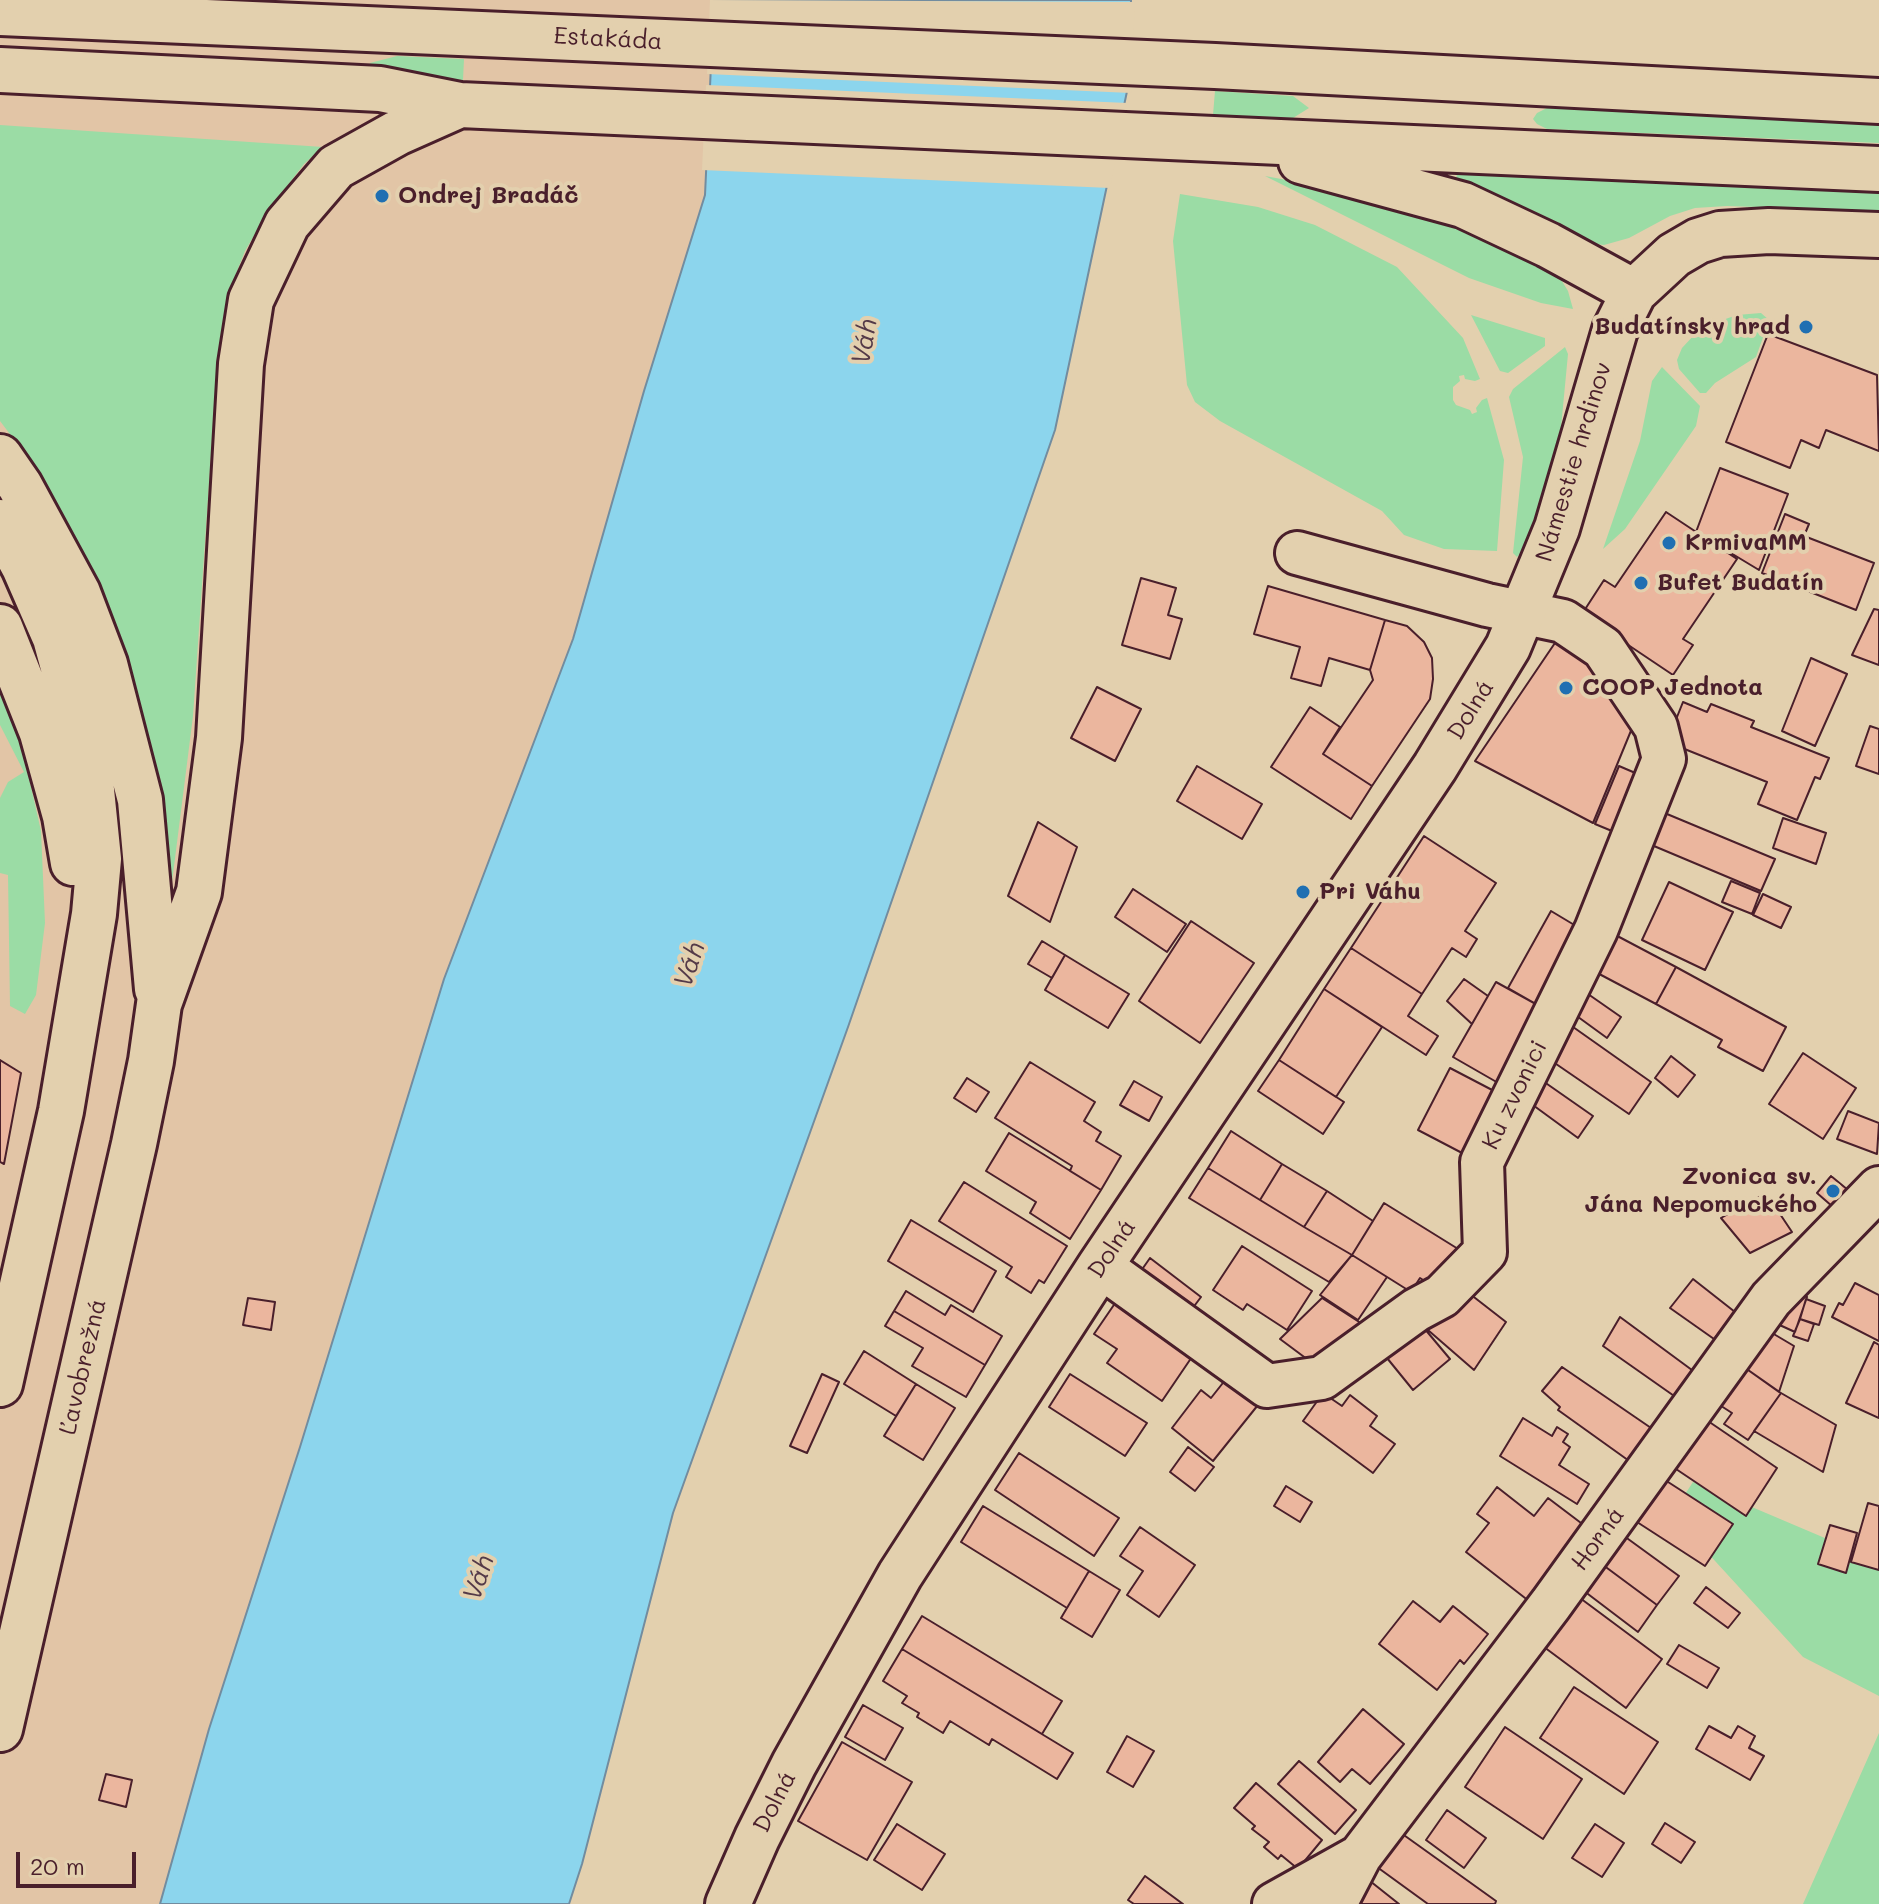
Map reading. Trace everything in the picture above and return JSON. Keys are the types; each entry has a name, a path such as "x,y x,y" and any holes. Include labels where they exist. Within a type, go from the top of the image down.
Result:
{"main road":[{"path":"377,0 465,33"},
{"name":"Estakáda","path":"0,13 1215,66 1879,101"},
{"path":"0,70 380,89 460,105 1879,169"},
{"path":"159,1004 199,892 219,738 241,364 251,300 287,224 336,167 397,133 460,105"},
{"path":"1209,138 1463,205 1548,245 1634,292"},
{"name":"Námestie hrdinov","path":"1525,611 1562,513 1615,330 1634,292 1674,255 1698,241 1720,234 1769,231 1879,235"},
{"path":"0,457 20,486 78,593 105,664 140,800 159,1004"},
{"path":"0,522 24,567 55,638 92,790 99,859 94,914 61,1111 0,1384"},
{"name":"Dolná","path":"728,1904 794,1764 900,1575 1100,1266 1435,767 1484,690 1525,611"},
{"path":"0,627 56,776 73,857 84,973"},
{"name":"Ľavobrežná","path":"0,1729 134,1144 159,1004"}],"street":[{"name":"Ku zvonici","path":"1100,1266 1267,1386 1322,1378 1416,1310 1442,1296 1485,1252 1482,1162 1596,930 1664,759 1656,727 1603,648 1563,621 1487,605 1297,553"},
{"name":"Horná","path":"1335,1904 1360,1856 1551,1604 1771,1299 1879,1188"},
{"path":"1274,1904 1360,1856"}],"shaded area":[{"path":"0,0 714,0 705,195 644,391 573,639 300,1447 209,1729 160,1904 0,1904"}],"green space":[{"path":"397,56 464,59 463,80 373,76 367,70 370,63"},
{"path":"1215,91 1293,96 1309,108 1293,118 1213,115"},
{"path":"1547,108 1879,123 1879,143 1547,129 1533,119"},
{"path":"0,125 323,147 304,164 271,207 245,251 230,289 212,440 193,716 172,882 165,881 163,796 129,666 87,560 28,458 0,421"},
{"path":"1457,174 1879,192 1879,211 1727,206 1695,208 1670,216 1629,238 1604,245 1587,243 1456,179"},
{"path":"1265,176 1373,196 1436,212 1557,273 1568,291 1573,309 1541,303 1469,278"},
{"path":"1180,194 1258,207 1315,225 1397,267 1463,338 1480,379 1475,381 1465,379 1464,375 1459,376 1460,381 1453,387 1453,400 1472,414 1487,398 1504,460 1497,551 1444,549 1404,535 1382,511 1220,421 1195,402 1187,385 1173,241"},
{"path":"1761,313 1776,326 1765,332 1756,357 1715,383 1706,393 1700,393 1679,369 1677,360 1682,348 1695,334 1714,323 1737,315"},
{"path":"1471,315 1545,338 1545,346 1508,373 1500,371"},
{"path":"1565,347 1568,354 1560,438 1537,530 1517,557 1513,553 1523,457 1509,397 1513,389"},
{"path":"1662,367 1700,406 1696,426 1625,529 1603,549 1640,441 1652,381"},
{"path":"0,671 12,703 41,831 45,923 36,995 25,1014 10,1006 8,875 0,873 0,798 8,782 24,772 0,725"},
{"path":"1693,1482 1879,1561 1879,1696 1803,1657 1672,1514"},
{"path":"1879,1733 1879,1904 1803,1904"}],"water":[{"name":"Váh","path":"714,0 1131,0 1129,82 1055,430 848,1027 673,1513 569,1904 160,1904 209,1729 300,1447 444,979 573,639 644,391 705,195"}],"pier":[{"path":"710,0 1135,2 1131,93 707,74"},
{"path":"706,85 1128,103 1110,188 702,170"}],"building":[{"path":"1768,334 1877,375 1879,451 1826,430 1819,448 1801,440 1790,468 1726,442"},
{"path":"1720,468 1788,494 1759,570 1696,532"},
{"path":"1666,512 1737,559 1683,639 1693,645 1673,675 1582,614 1604,580 1615,587"},
{"path":"1785,514 1809,524 1804,536 1874,563 1856,610 1762,573"},
{"path":"1141,578 1176,588 1168,615 1182,619 1170,659 1122,645"},
{"path":"1268,586 1385,620 1370,670 1329,658 1321,686 1291,678 1300,647 1254,634"},
{"path":"1874,609 1879,610 1879,665 1852,655"},
{"path":"1385,620 1407,626 1424,642 1432,658 1433,679 1430,699 1372,786 1323,754 1373,680 1370,670"},
{"path":"1559,637 1594,663 1635,721 1593,823 1475,761"},
{"path":"1811,658 1847,674 1815,746 1782,731"},
{"path":"1097,687 1141,709 1115,761 1071,738"},
{"path":"1683,702 1707,712 1711,704 1754,721 1751,727 1829,758 1820,779 1815,777 1797,820 1758,804 1767,782 1667,742"},
{"path":"1310,707 1340,727 1323,754 1372,786 1351,819 1271,767"},
{"path":"1870,726 1879,729 1879,774 1856,766"},
{"path":"1197,766 1262,804 1242,839 1177,801"},
{"path":"1619,766 1647,778 1624,836 1595,824"},
{"path":"1655,809 1775,859 1761,891 1642,841"},
{"path":"1783,818 1826,833 1816,864 1773,848"},
{"path":"1038,822 1077,847 1050,922 1008,896"},
{"path":"1424,836 1496,883 1465,931 1477,939 1466,957 1452,948 1422,994 1351,948"},
{"path":"1731,881 1760,893 1752,914 1722,902"},
{"path":"1669,882 1733,912 1705,970 1642,940"},
{"path":"1133,889 1186,924 1167,952 1115,917"},
{"path":"1763,894 1791,907 1781,928 1753,915"},
{"path":"1551,911 1586,932 1543,1008 1508,988"},
{"path":"1191,921 1254,963 1200,1043 1139,1001"},
{"path":"1606,930 1676,967 1656,1004 1586,967"},
{"path":"1042,941 1065,955 1052,978 1028,964"},
{"path":"1351,948 1422,994 1408,1016 1438,1036 1426,1055 1324,989"},
{"path":"1065,955 1129,994 1108,1028 1045,990"},
{"path":"1676,967 1786,1027 1763,1071 1718,1047 1722,1040 1656,1004"},
{"path":"1464,979 1488,996 1472,1024 1447,1001"},
{"path":"1496,982 1543,1008 1500,1084 1453,1057"},
{"path":"1324,989 1382,1027 1336,1097 1279,1060"},
{"path":"1588,994 1621,1017 1607,1038 1574,1014"},
{"path":"1566,1022 1651,1082 1629,1114 1543,1055"},
{"path":"1803,1053 1856,1088 1823,1139 1769,1104"},
{"path":"1671,1056 1695,1075 1678,1097 1655,1078"},
{"path":"0,1060 21,1073 4,1164 0,1162"},
{"path":"1279,1060 1344,1102 1323,1134 1258,1091"},
{"path":"1030,1062 1095,1102 1084,1121 1101,1132 1096,1141 1121,1156 1101,1190 1070,1171 1072,1166 995,1118"},
{"path":"1450,1068 1496,1092 1464,1154 1418,1130"},
{"path":"967,1078 989,1092 976,1112 954,1098"},
{"path":"1540,1079 1593,1116 1578,1138 1526,1100"},
{"path":"1134,1081 1162,1097 1149,1121 1120,1105"},
{"path":"1848,1111 1879,1123 1877,1154 1837,1139"},
{"path":"1231,1131 1282,1164 1260,1200 1208,1168"},
{"path":"1009,1133 1101,1190 1070,1239 1030,1213 1036,1202 986,1171"},
{"path":"1282,1164 1327,1191 1304,1227 1260,1200"},
{"path":"1208,1168 1352,1255 1329,1282 1189,1198"},
{"name":"Zvonica sv. Jána Nepomuckého","path":"1831,1176 1848,1190 1833,1207 1817,1193"},
{"path":"964,1182 1067,1246 1044,1283 1039,1280 1031,1293 1006,1277 1012,1267 939,1221"},
{"path":"1327,1191 1373,1221 1352,1255 1304,1227"},
{"path":"1766,1193 1792,1232 1750,1253 1721,1218"},
{"path":"1384,1203 1463,1252 1439,1290 1420,1278 1411,1292 1352,1255"},
{"path":"911,1220 996,1271 973,1312 888,1261"},
{"path":"1242,1246 1312,1291 1287,1330 1247,1304 1243,1310 1213,1290"},
{"path":"1352,1255 1387,1277 1358,1320 1320,1295"},
{"path":"1150,1258 1201,1297 1186,1317 1136,1278"},
{"path":"1693,1279 1735,1312 1714,1339 1670,1308"},
{"path":"1855,1283 1879,1295 1879,1341 1832,1317"},
{"path":"1461,1287 1506,1322 1474,1370 1421,1324"},
{"path":"1793,1290 1807,1297 1795,1332 1773,1322"},
{"path":"906,1291 945,1315 951,1305 1002,1336 985,1365 894,1311"},
{"path":"1120,1296 1198,1348 1162,1401 1107,1363 1117,1349 1094,1334"},
{"path":"248,1298 275,1302 271,1330 243,1325"},
{"path":"1322,1298 1370,1329 1323,1371 1280,1339"},
{"path":"1806,1299 1825,1306 1819,1325 1800,1319"},
{"path":"894,1311 985,1365 966,1397 912,1366 923,1348 885,1326"},
{"path":"1620,1317 1696,1373 1677,1398 1603,1346"},
{"path":"1800,1319 1814,1324 1808,1341 1793,1336"},
{"path":"1424,1328 1450,1359 1413,1390 1387,1358"},
{"path":"1767,1330 1794,1346 1779,1392 1741,1365"},
{"path":"1874,1342 1879,1345 1879,1418 1846,1403"},
{"path":"864,1351 916,1384 896,1416 844,1384"},
{"path":"1741,1365 1781,1393 1748,1440 1724,1424 1732,1413 1715,1402"},
{"path":"1562,1367 1654,1430 1632,1463 1558,1410 1560,1407 1542,1391"},
{"path":"822,1374 839,1382 807,1453 790,1446"},
{"path":"1070,1374 1147,1423 1125,1456 1049,1407"},
{"path":"1226,1379 1258,1405 1213,1461 1172,1428 1201,1390 1211,1398"},
{"path":"916,1384 955,1408 923,1460 884,1436"},
{"path":"1323,1393 1342,1406 1350,1395 1377,1416 1370,1426 1395,1444 1373,1473 1303,1421"},
{"path":"1781,1393 1836,1425 1823,1472 1754,1431"},
{"path":"1523,1418 1552,1436 1557,1427 1568,1434 1563,1442 1570,1447 1559,1465 1589,1484 1577,1504 1500,1456"},
{"path":"1705,1419 1777,1468 1746,1516 1673,1467"},
{"path":"1188,1447 1214,1467 1195,1491 1170,1472"},
{"path":"1019,1453 1119,1518 1094,1556 995,1490"},
{"path":"1665,1480 1733,1524 1705,1566 1637,1522"},
{"path":"1286,1486 1312,1502 1300,1522 1274,1506"},
{"path":"1497,1487 1534,1516 1548,1498 1585,1526 1534,1605 1466,1552 1489,1523 1477,1514"},
{"path":"1868,1503 1879,1506 1879,1570 1851,1562"},
{"path":"983,1506 1089,1571 1067,1608 961,1542"},
{"path":"1830,1525 1857,1533 1846,1573 1818,1564"},
{"path":"1140,1527 1195,1565 1159,1617 1127,1595 1143,1571 1120,1556"},
{"path":"1624,1536 1679,1576 1657,1605 1603,1565"},
{"path":"1603,1565 1657,1605 1638,1632 1584,1591"},
{"path":"1089,1571 1120,1590 1092,1637 1061,1618"},
{"path":"1706,1587 1740,1613 1728,1628 1694,1603"},
{"path":"1580,1598 1662,1659 1626,1708 1544,1647"},
{"path":"1413,1601 1440,1622 1453,1606 1488,1634 1464,1664 1460,1660 1437,1690 1379,1644"},
{"path":"922,1616 1062,1701 1042,1734 902,1649"},
{"path":"1679,1645 1719,1668 1707,1688 1667,1664"},
{"path":"902,1649 1073,1753 1057,1779 992,1739 989,1745 950,1721 943,1733 917,1717 919,1713 902,1703 907,1696 883,1681"},
{"path":"1574,1687 1658,1742 1624,1794 1540,1738"},
{"path":"863,1705 903,1728 885,1760 845,1737"},
{"path":"1363,1709 1404,1744 1370,1784 1352,1769 1340,1782 1318,1762"},
{"path":"1709,1726 1731,1738 1738,1726 1755,1736 1749,1748 1764,1756 1750,1780 1696,1749"},
{"path":"1505,1727 1582,1779 1543,1839 1465,1787"},
{"path":"1127,1736 1154,1751 1133,1787 1107,1772"},
{"path":"842,1742 912,1782 867,1860 798,1821"},
{"path":"1299,1761 1356,1810 1335,1834 1278,1784"},
{"path":"106,1774 132,1780 126,1807 99,1800"},
{"path":"1256,1783 1322,1840 1298,1869 1281,1855 1278,1859 1264,1847 1269,1842 1252,1829 1255,1826 1234,1808"},
{"path":"1447,1810 1486,1838 1464,1868 1426,1840"},
{"path":"1665,1823 1695,1842 1681,1863 1652,1844"},
{"path":"897,1824 945,1854 922,1890 874,1860"},
{"path":"1595,1824 1624,1843 1602,1877 1572,1858"},
{"path":"1401,1833 1496,1901 1495,1904 1428,1904 1377,1867"},
{"path":"1145,1876 1183,1904 1134,1904 1128,1900"},
{"path":"1370,1881 1399,1904 1353,1904"}],"place":[{"name":"Ondrej Bradáč","path":"382,196"},
{"name":"Budatínsky hrad","path":"1806,327"},
{"name":"KrmivaMM","path":"1669,543"},
{"name":"Bufet Budatín","path":"1641,583"},
{"name":"COOP Jednota","path":"1566,688"},
{"name":"Pri Váhu","path":"1303,892"},
{"name":"Zvonica sv. Jána Nepomuckého","path":"1833,1191"}]}
